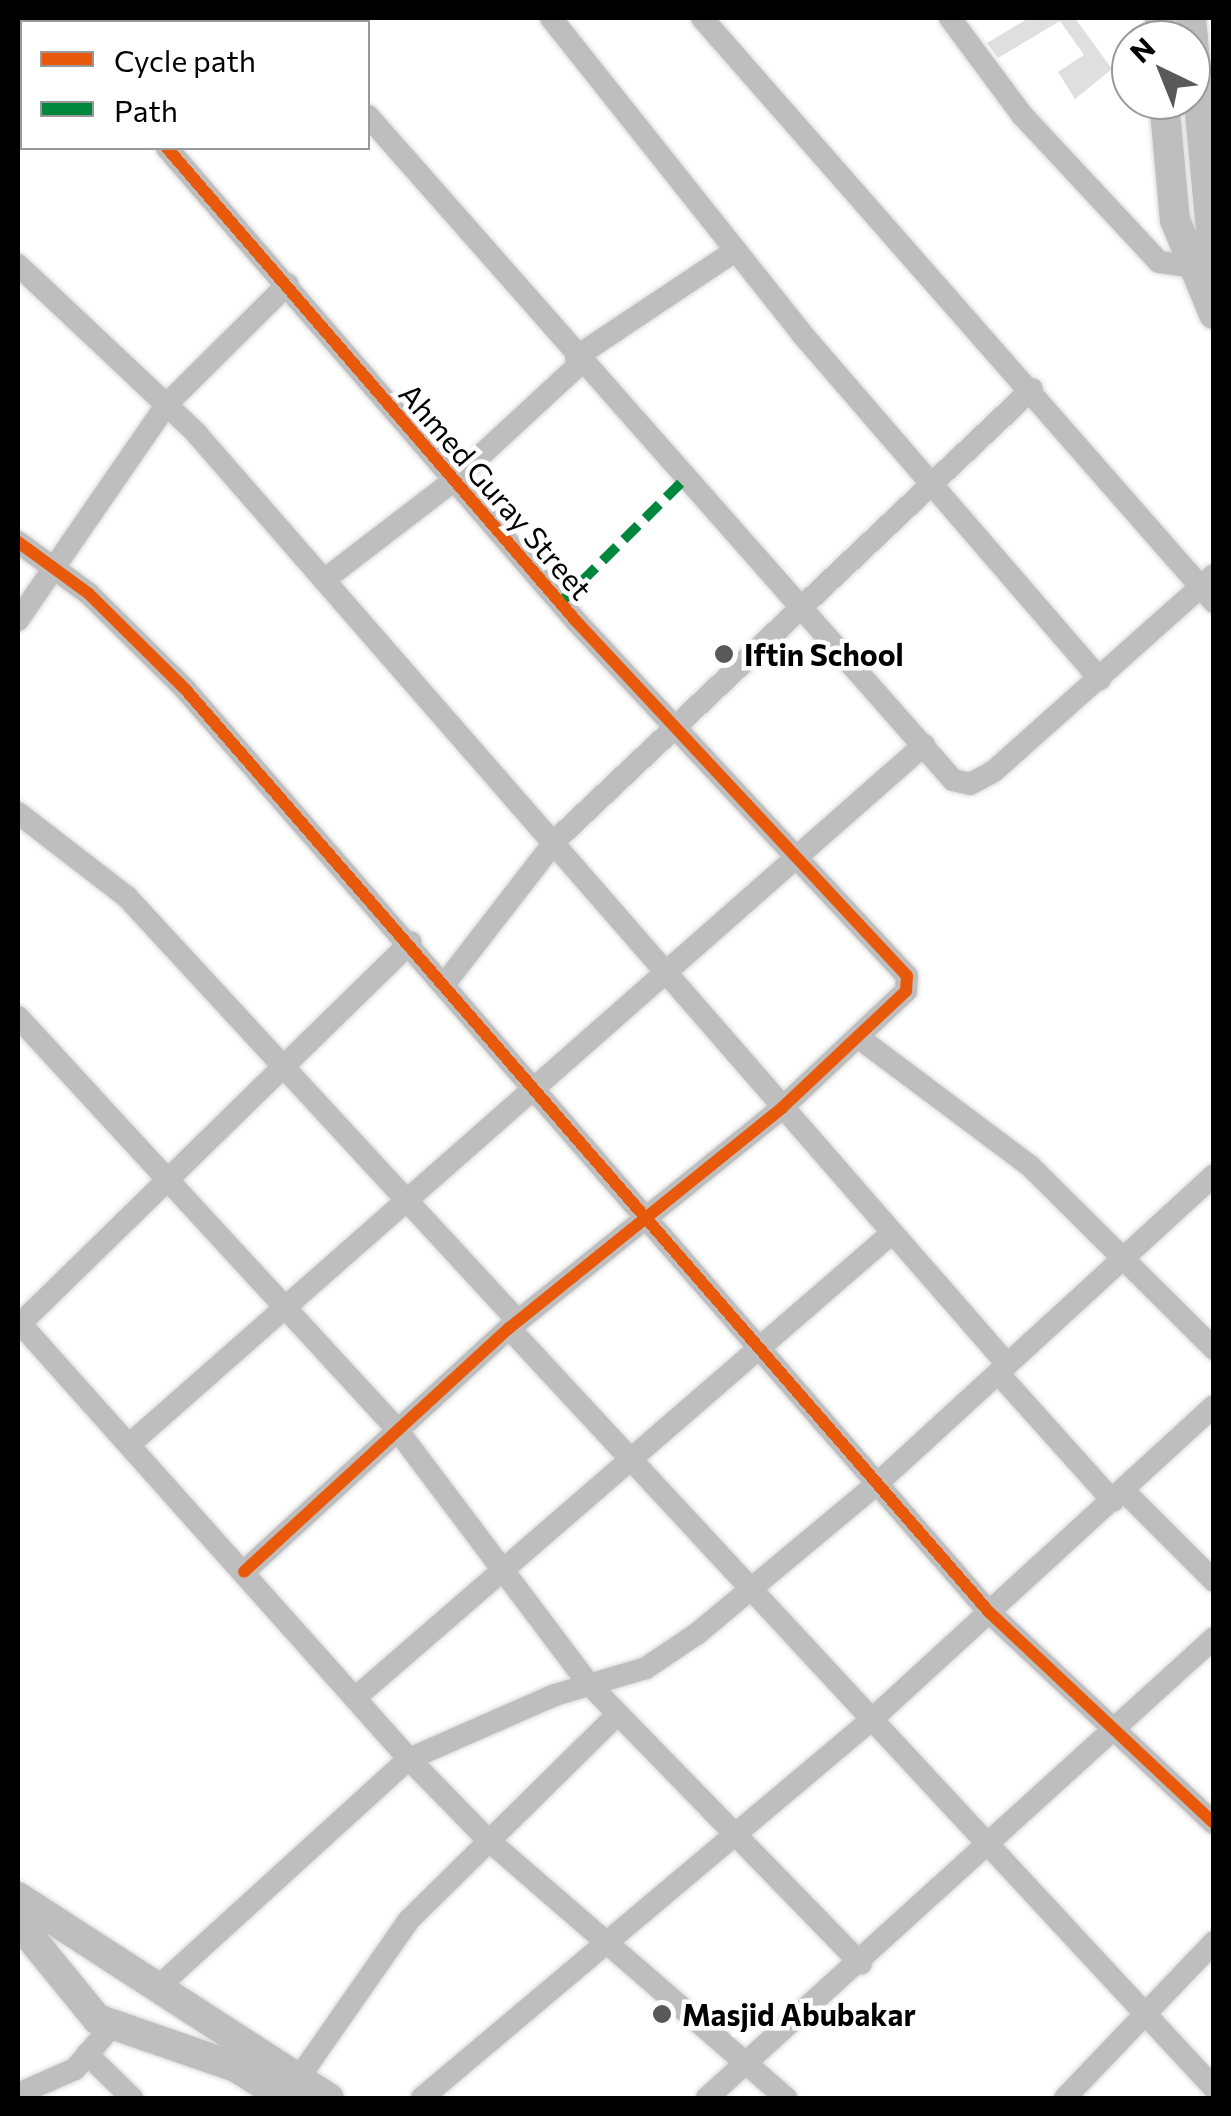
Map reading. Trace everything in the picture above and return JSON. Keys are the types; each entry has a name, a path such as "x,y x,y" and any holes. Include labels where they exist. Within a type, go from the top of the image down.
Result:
{"main road":[{"path":"1191,18 1202,264"},
{"path":"1165,120 1168,179 1202,264 1214,314"},
{"path":"18,1897 110,1953 291,2089"},
{"path":"18,1922 78,1998 119,2030 224,2062 291,2089 329,2098"},
{"path":"78,1998 90,1963 110,1953"},
{"path":"119,2030 158,2018 158,1987"}],"street":[{"path":"551,18 735,250 1100,679"},
{"path":"370,118 578,360 953,780 970,784 1209,588 702,18"},
{"path":"950,18 1022,114 1158,262 1202,264"},
{"name":"Ahmed Guray Street","path":"169,150 288,284 453,481 676,729 800,855 907,976 906,991 782,1108 648,1213 395,1427 244,1572"},
{"path":"324,580 453,481 578,360 735,250"},
{"path":"18,266 167,404 557,839 1002,1369 1119,1496 1214,1581"},
{"path":"18,620 167,404 288,284"},
{"path":"446,982 557,839 804,610 1032,390"},
{"path":"18,542 52,566 185,689 538,1086 989,1612 1214,1824"},
{"path":"130,1444 924,745"},
{"path":"18,814 127,897 284,1062 408,1200 629,1460 986,1850 1214,2088"},
{"path":"411,942 18,1323 409,1760 487,1838 608,1947 786,2098"},
{"path":"18,1017 289,1304 395,1427 589,1684 861,1964"},
{"path":"859,1038 984,1126 1119,1262 1214,1349"},
{"path":"158,1987 409,1760 589,1684 646,1668 750,1590 879,1482 1214,1174"},
{"path":"354,1698 891,1234"},
{"path":"422,2098 608,1947 870,1721 1214,1406"},
{"path":"707,2098 861,1964 1214,1638"},
{"path":"291,2089 410,1920 487,1838 617,1715"},
{"path":"1065,2098 1143,2010 1214,1942"},
{"path":"18,2094 49,2084 119,2030"},
{"path":"88,2054 132,2098"}],"building":[{"path":"1029,18 1075,18 1111,70 1075,99 1058,72 1084,55 1060,21 998,58 987,43"}],"marked path":[{"path":"560,603 686,478"}],"cycle path":[{"path":"169,150 576,621 907,976 906,991 782,1108 509,1328 244,1572"},
{"path":"18,542 88,593 185,689 989,1612 1214,1823"}],"place":[{"name":"Iftin School","path":"724,654"},
{"name":"Masjid Abubakar","path":"662,2014"}]}
